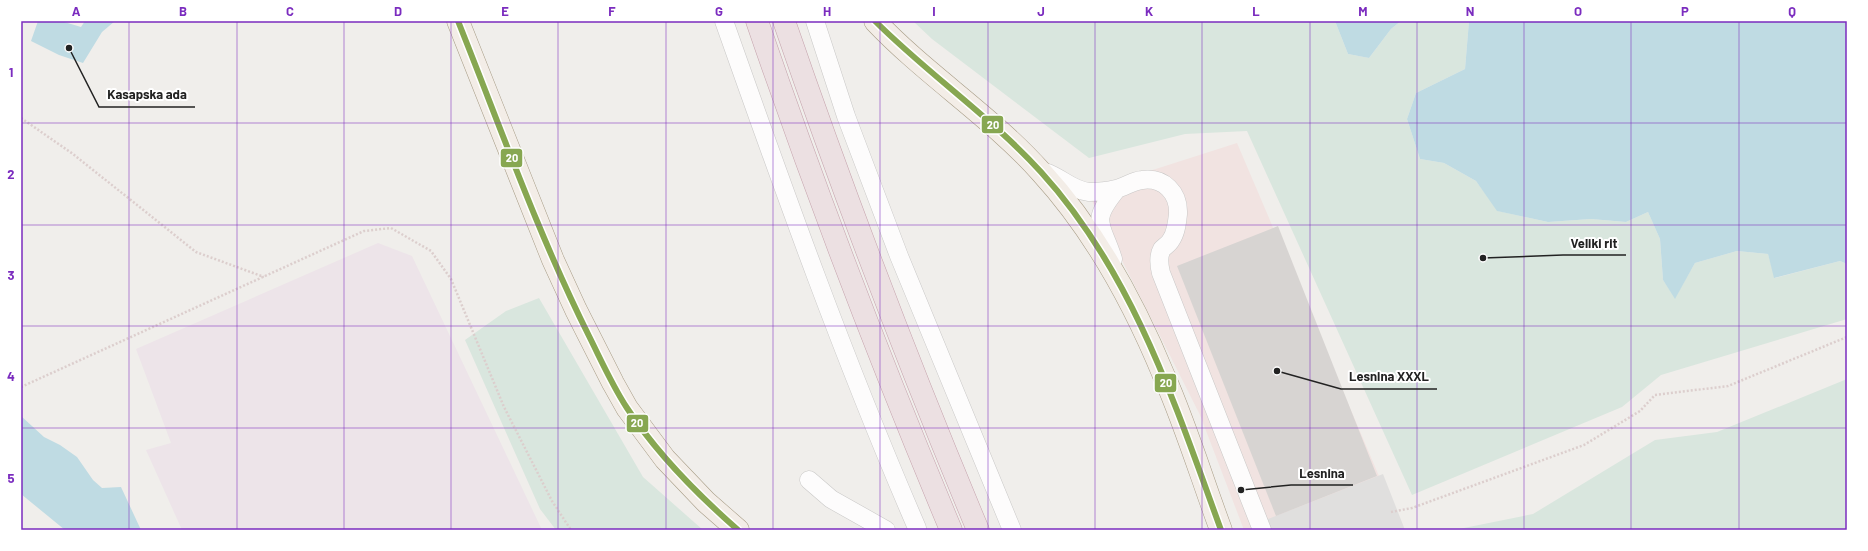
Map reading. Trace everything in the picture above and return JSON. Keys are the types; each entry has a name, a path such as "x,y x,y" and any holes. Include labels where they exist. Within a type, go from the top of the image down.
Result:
{"highway":[{"path":"757,21 788,111 826,212 951,530"},
{"path":"784,21 846,194 978,530"}],"main road":[{"path":"458,21 554,260 576,310 613,383 627,408 665,459 706,502 738,530"},
{"path":"875,21 921,64 981,114 1040,171 1084,224 1114,273 1136,314 1165,376 1221,530"}],"lane":[{"path":"724,21 840,336 917,528"},
{"path":"815,21 846,116 899,256 1012,530"},
{"path":"1040,171 1048,173 1081,191 1090,192 1117,189 1133,182 1152,180 1168,186 1173,191 1176,198 1178,214 1176,227 1170,242 1163,249 1160,256 1159,264 1161,273 1262,530"},
{"path":"1114,273 1114,262 1101,229 1100,218 1105,203 1117,189"},
{"path":"1202,479 1217,530"},
{"path":"809,480 831,499 886,530"}],"path":[{"path":"21,118 73,154 196,252 264,278"},
{"path":"21,387 264,278 364,231 391,228 431,251 451,279 504,407 552,501 571,530"},
{"path":"1391,512 1412,508 1584,445 1640,412 1655,395 1728,386 1847,337"}],"shaded area":[{"path":"913,21 1335,21 1348,54 1369,58 1391,29 1401,21 1469,21 1465,69 1416,93 1407,119 1420,159 1444,163 1476,181 1498,211 1548,222 1591,219 1626,222 1648,212 1660,239 1663,280 1675,298 1695,263 1737,251 1768,254 1775,278 1840,261 1847,264 1847,319 1661,375 1622,407 1412,495 1247,131 1185,134 1089,158 932,39"},
{"path":"1237,143 1402,530 1244,530 1200,415 1087,191"},
{"path":"378,243 412,256 542,530 182,530 146,450 171,443 136,349"},
{"path":"539,298 643,477 703,530 556,530 540,509 465,340 506,311"},
{"path":"1847,379 1847,530 1454,530 1533,514 1655,440 1717,432"},
{"path":"1383,474 1405,530 1267,530 1263,521"}],"water":[{"path":"38,21 61,21 81,27 85,21 115,21 102,32 83,63 59,55 31,41"},
{"path":"1335,21 1401,21 1391,29 1369,58 1348,54"},
{"path":"1469,21 1847,21 1847,264 1840,261 1774,278 1768,254 1737,251 1695,263 1675,299 1663,280 1660,239 1648,212 1626,222 1591,219 1548,222 1497,211 1476,181 1444,163 1420,159 1407,119 1416,93 1465,69"},
{"path":"21,416 44,437 60,445 77,457 93,480 102,488 121,487 141,530 65,530 21,494"}],"building":[{"path":"1278,226 1377,476 1276,516 1177,266"}],"transit line":[{"name":"20","path":"458,21 520,180 553,259 616,390 639,425 664,457 693,488 738,530"},
{"name":"20","path":"875,21 916,59 1001,132 1041,172 1073,211 1101,253 1126,296 1148,342 1168,388 1221,530"}],"place":[{"name":"Kasapska ada","path":"69,48"},
{"name":"Veliki rit","path":"1483,258"},
{"name":"Lesnina XXXL","path":"1277,371"},
{"name":"Lesnina","path":"1241,490"}]}
